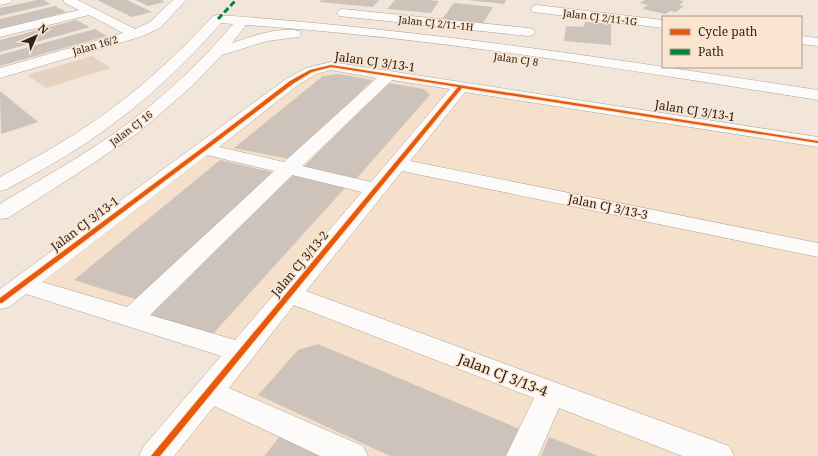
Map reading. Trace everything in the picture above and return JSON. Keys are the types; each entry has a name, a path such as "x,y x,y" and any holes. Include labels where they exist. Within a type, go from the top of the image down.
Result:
{"street":[{"path":"0,1 6,0"},
{"path":"69,0 135,34"},
{"name":"Jalan 16/2","path":"0,73 135,34 155,25 180,0"},
{"path":"517,54 528,32 538,5"},
{"name":"Jalan CJ 2/11-1G","path":"538,5 662,24"},
{"path":"0,33 91,11"},
{"name":"Jalan CJ 2/11-1H","path":"343,13 528,32"},
{"name":"Jalan CJ 8","path":"215,22 422,37 517,54 818,99"},
{"name":"Jalan CJ 16","path":"0,185 51,157 104,123 160,79 215,22"},
{"name":"Jalan CJ 8","path":"239,24 301,32 517,54"},
{"name":"Jalan CJ 16","path":"0,212 82,162 133,128 186,83 217,52 239,24"},
{"path":"217,52 266,37 301,32"},
{"path":"802,40 818,42"},
{"name":"Jalan CJ 3/13-1","path":"0,301 292,82 311,71 331,66 818,142"},
{"path":"131,318 288,168 390,75"},
{"name":"Jalan CJ 3/13-2","path":"155,456 461,86"},
{"path":"204,149 376,189"},
{"name":"Jalan CJ 3/13-3","path":"397,164 818,250"},
{"path":"23,284 240,352"},
{"name":"Jalan CJ 3/13-4","path":"289,294 718,456"},
{"path":"208,391 352,456"},
{"path":"522,456 551,394"}],"shaded area":[{"path":"92,56 111,68 46,88 27,75"},
{"path":"332,68 817,145 818,456 169,456 253,350 35,282 298,83 315,73"}],"building":[{"path":"43,0 51,4 0,16 0,8"},
{"path":"97,0 127,0 152,12 132,17"},
{"path":"135,0 161,0 165,2 148,6"},
{"path":"322,0 379,0 373,7 319,2"},
{"path":"395,0 439,1 431,13 387,9"},
{"path":"468,0 506,0 504,4"},
{"path":"645,0 684,1 679,5 684,6 676,12 670,11 665,14 642,9 648,5 639,3"},
{"path":"454,3 493,7 483,23 442,19"},
{"path":"55,6 66,12 0,29 0,19"},
{"path":"76,20 90,27 0,52 0,40"},
{"path":"585,22 611,24 611,45 564,41 566,26 584,27"},
{"path":"95,29 107,36 0,66 0,55"},
{"path":"338,74 373,80 289,159 234,148 323,76"},
{"path":"388,83 424,89 430,95 356,179 303,167"},
{"path":"0,91 38,122 1,134"},
{"path":"220,160 276,173 141,301 74,280"},
{"path":"293,175 345,188 211,336 147,315"},
{"path":"318,344 524,431 512,456 390,456 258,395 298,350"},
{"path":"282,434 328,456 264,456"},
{"path":"549,437 598,456 541,456"}],"marked path":[{"path":"218,19 236,0"}],"cycle path":[{"path":"0,301 292,82 311,71 331,66 818,142"},
{"path":"155,456 461,86"}]}
